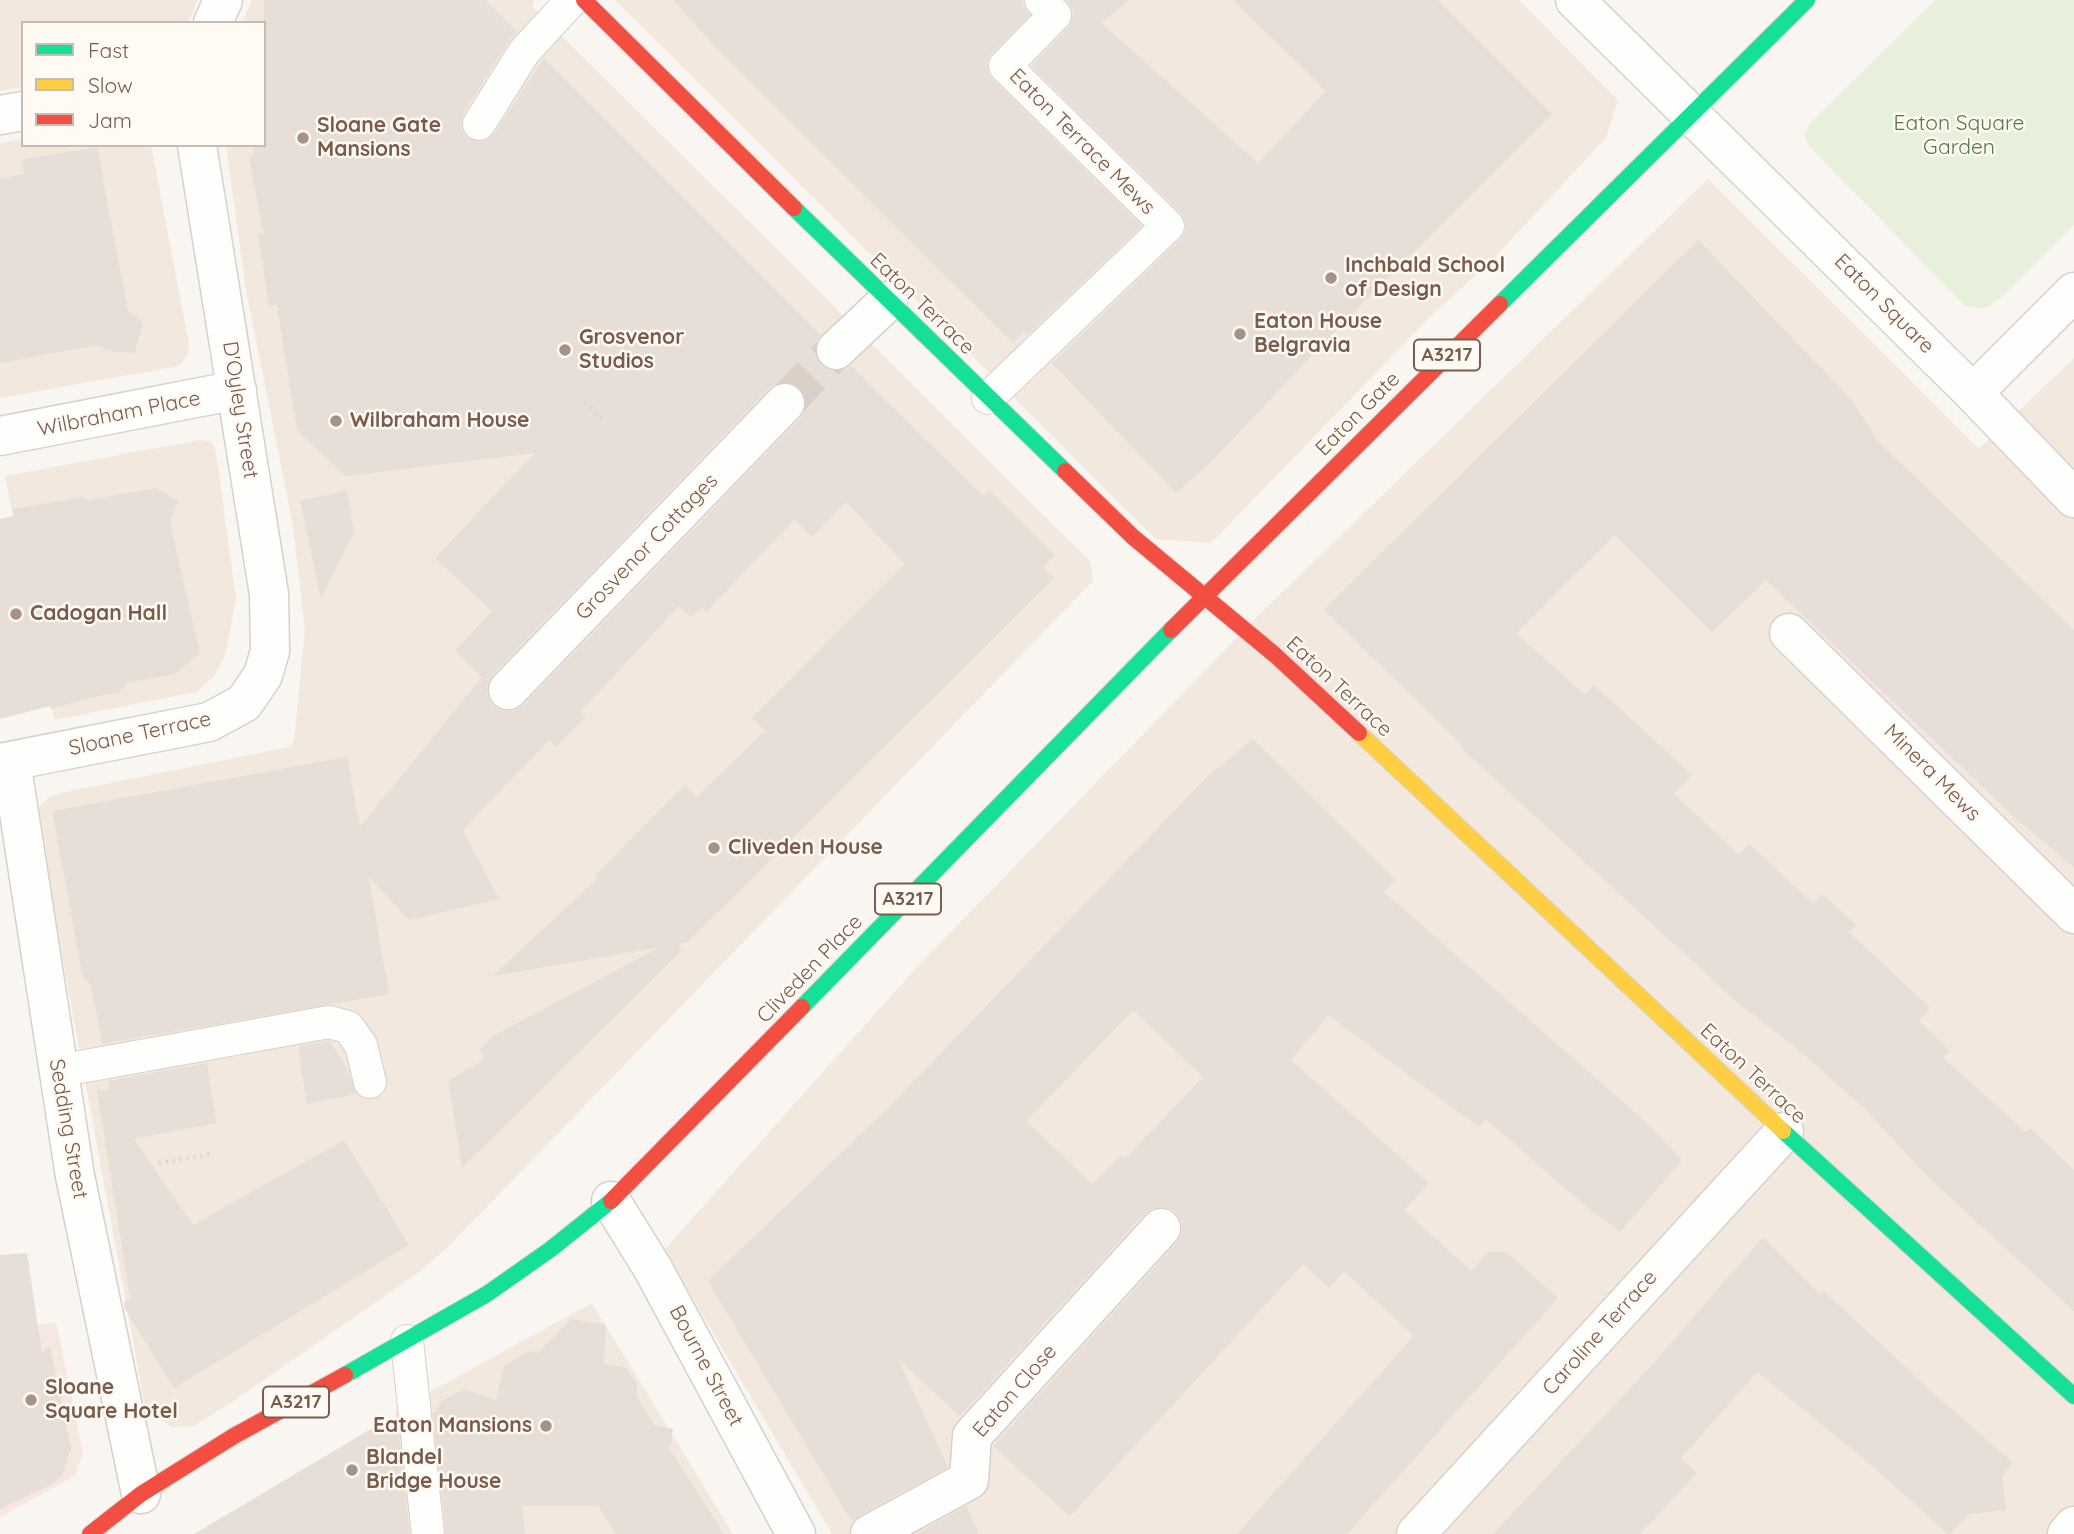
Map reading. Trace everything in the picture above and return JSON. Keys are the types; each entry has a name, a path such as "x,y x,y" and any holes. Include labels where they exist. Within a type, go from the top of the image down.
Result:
{"main road":[{"name":"Eaton Terrace","path":"583,0 888,301 1133,537 1275,655 1784,1132 2074,1396"},
{"name":"A3217","path":"1693,115 1807,0"},
{"name":"Eaton Gate","path":"1204,597 1599,204 1693,115"},
{"name":"Cliveden Place","path":"407,1341 453,1315 522,1269 611,1201 1204,597"},
{"name":"A3217","path":"90,1534 140,1507 234,1436 407,1341"}],"street":[{"path":"214,21 223,0"},
{"name":"Eaton Square","path":"1575,0 1973,393 2074,498"},
{"path":"0,115 21,111"},
{"name":"D'Oyley Street","path":"197,147 269,594 270,651 263,675"},
{"path":"1973,393 2074,292"},
{"path":"836,351 888,301"},
{"name":"Wilbraham Place","path":"0,436 237,390"},
{"name":"Grosvenor Cottages","path":"508,690 785,403"},
{"name":"Minera Mews","path":"1789,634 2074,914"},
{"name":"Sloane Terrace","path":"6,762 209,722 244,704 263,675"},
{"name":"Sedding Street","path":"6,762 75,1176 140,1507"},
{"name":"Caroline Terrace","path":"1416,1534 1784,1132"},
{"name":"Bourne Street","path":"611,1201 653,1269 796,1534"},
{"name":"Eaton Close","path":"870,1534 969,1480 972,1436 1161,1228"},
{"path":"2067,1534 2074,1526"}],"lane":[{"path":"479,124 524,52 572,0"},
{"name":"Eaton Terrace Mews","path":"988,398 1168,226 1005,66 1055,15 1041,0"},
{"path":"58,1071 329,1022 348,1027 361,1045 370,1082"},
{"path":"407,1341 428,1534"}],"path":[{"path":"584,402 602,418"},
{"path":"159,1163 212,1154"}],"shaded area":[{"path":"0,0 198,0 189,21 21,21 21,87 0,91"},
{"path":"252,0 534,0 532,6 1090,561 1093,581 446,1249 415,1275 235,1400 194,1426 172,1427 150,1412 144,1403 36,814 48,798 61,793 289,747 294,742 305,630 293,526 246,290 226,147 266,147 266,21 243,21"},
{"path":"615,0 1519,0 1618,100 1606,138 1493,259 1431,316 1211,543 1156,539"},
{"path":"21,139 21,147 151,147 189,344 188,354 179,366 0,398 0,143"},
{"path":"1708,179 1979,449 2074,358 2074,1534 832,1534 664,1250 916,968 1259,615"},
{"path":"200,440 212,442 216,453 236,599 225,656 214,676 196,692 54,720 5,476"},
{"name":"Eaton Mansions","path":"592,1303 733,1534 409,1534 395,1411"},
{"name":"Sloane Square Hotel","path":"56,1322 83,1453 75,1476 0,1517 0,1333"}],"green space":[{"name":"Eaton Square Garden","path":"1935,0 2074,0 2074,225 2002,297 1986,308 1965,306 1809,146 1804,135 1811,123"}],"building":[{"path":"264,0 485,0 517,32 463,114 463,133 469,139 479,142 494,134 544,58 821,335 815,343 815,354 821,365 830,371 840,371 851,366 983,496 989,490 1055,555 1043,567 1054,578 688,942 678,944 682,950 462,1168 448,1081 484,1060 480,1049 493,1036 660,947 493,976 600,876 594,877 685,785 697,797 765,731 752,718 905,564 846,502 812,537 794,520 706,612 702,607 691,617 679,606 580,712 586,717 556,747 549,740 463,830 499,899 409,920 369,877 389,994 102,1044 91,984 83,978 52,811 347,757 360,827 482,677 455,651 492,611 435,558 535,453 346,476 297,431 277,305 269,306 258,234 263,233 249,156 254,155 253,147 266,147","holes":["778,382 790,382 801,388 806,396 806,408 801,418 524,705 513,711 503,711 493,706 487,695 487,684 492,675 769,388"]},
{"path":"673,0 1023,0 1023,5 1030,15 991,54 987,62 988,72 992,79 1142,226 1027,335 1024,332 1013,343 720,52"},
{"path":"1066,0 1129,0 1101,23 1258,163 1326,91 1233,0 1438,0 1552,114 1338,328 1214,459 1176,493 1052,363 1181,239 1186,230 1181,213 1031,66 1068,28 1073,10"},
{"path":"97,147 128,311 143,323 135,353 107,351 98,345 0,363 0,179 24,174 21,160"},
{"path":"1698,240 1851,399 1878,441 2074,630 2074,867 2014,817 1766,580 1712,632 1615,535 1516,633 1585,695 1594,685 1692,775 1674,794 1739,855 1749,844 1813,903 1822,894 1856,925 1849,932 1930,1008 1919,1021 1950,1051 1943,1058 2026,1132 2030,1128 2074,1170 2074,1311 1930,1179 1866,1110 1799,1050 1738,1003 1460,747 1462,745 1324,610"},
{"path":"156,488 178,501 170,523 200,653 175,674 127,683 118,693 0,719 0,519 14,516 12,509 82,497 89,500"},
{"path":"347,490 354,532 321,599 300,501"},
{"path":"1253,739 1396,880 1384,892 1649,1125 1682,1160 1620,1232 1582,1203 1486,1119 1479,1127 1328,1015 1291,1060 1429,1183 1404,1210 1471,1271 1488,1252 1506,1252 1558,1298 1347,1534 1237,1534 1414,1336 1344,1271 1329,1288 1303,1264 1070,1516 993,1446 1177,1243 1182,1232 1182,1221 1175,1211 1165,1207 1154,1207 1145,1213 960,1416 898,1359 948,1467 852,1522 708,1281 888,1108 1207,777","holes":["1133,1010 1203,1077 1125,1159 1121,1155 1092,1184 1026,1121"]},
{"path":"330,1041 348,1071 356,1094 307,1104 298,1046"},
{"path":"207,1063 216,1123 134,1139 193,1225 344,1140 409,1245 174,1388 125,1309 124,1302 130,1298 96,1084 100,1091 109,1089 108,1081"},
{"path":"1763,1237 1821,1295 1824,1291 2013,1463 2002,1477 2006,1510 1969,1514 1948,1534 1868,1462 1757,1372 1681,1458 1697,1473 1640,1534 1493,1534 1652,1365"},
{"name":"Sloane Square Hotel","path":"27,1253 42,1353 50,1347 71,1448 62,1476 50,1485 0,1509 0,1255"},
{"name":"Eaton Mansions","path":"571,1319 606,1325 604,1364 626,1368 637,1385 637,1397 654,1425 673,1429 670,1449 724,1534 616,1534 598,1506 522,1506 525,1534 446,1534 433,1413 437,1411 440,1402 464,1389 496,1400 504,1366 529,1351 538,1353"},
{"name":"Blandel Bridge House","path":"376,1426 398,1426 410,1534 194,1534"},
{"path":"966,1506 979,1534 916,1534"}],"tunnel":[{"path":"785,403 836,350"}],"traffic: fast":[{"path":"1500,304 1807,0"},
{"path":"794,208 1065,471"},
{"path":"802,1007 1171,630"},
{"path":"1783,1131 2074,1396"},
{"path":"345,1375 487,1294 551,1249 611,1201"}],"traffic: slow":[{"path":"1359,733 1783,1131"}],"traffic: jam":[{"path":"584,0 794,208"},
{"path":"1171,630 1500,304"},
{"path":"1065,471 1133,537 1275,655 1359,733"},
{"path":"611,1201 802,1007"},
{"path":"90,1534 141,1494 234,1436 345,1375"}],"place":[{"name":"Sloane Gate Mansions","path":"303,138"},
{"name":"Inchbald School of Design","path":"1331,278"},
{"name":"Eaton House Belgravia","path":"1240,334"},
{"name":"Grosvenor Studios","path":"565,350"},
{"name":"Wilbraham House","path":"336,421"},
{"name":"Cadogan Hall","path":"16,614"},
{"name":"Cliveden House","path":"714,848"},
{"name":"Sloane Square Hotel","path":"31,1400"},
{"name":"Eaton Mansions","path":"546,1426"},
{"name":"Blandel Bridge House","path":"352,1470"}]}
